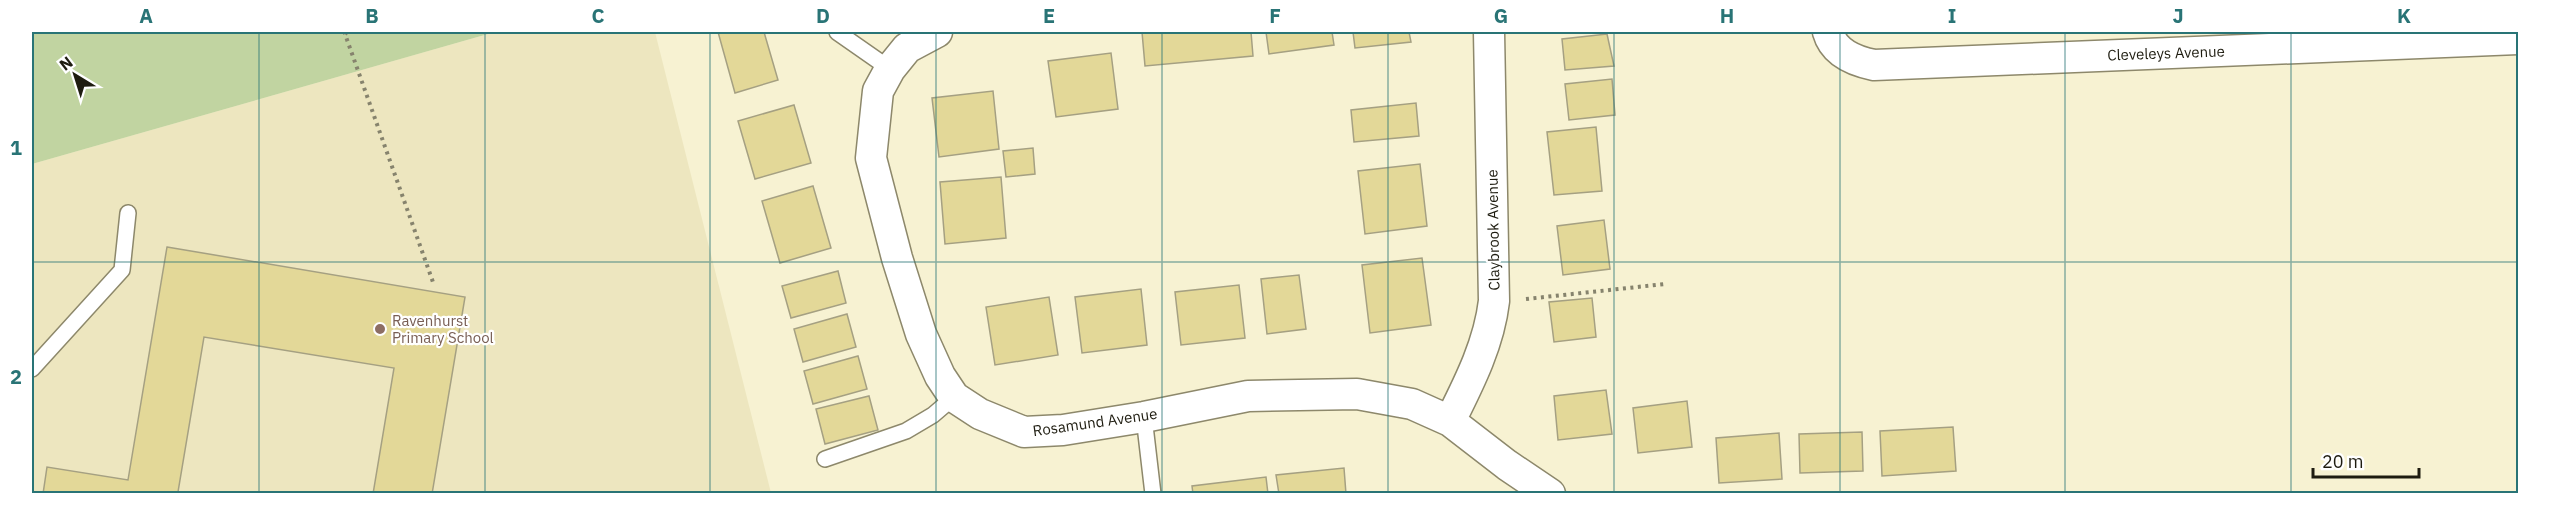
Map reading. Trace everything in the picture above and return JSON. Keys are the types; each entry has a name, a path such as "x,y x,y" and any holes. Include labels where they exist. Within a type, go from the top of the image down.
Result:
{"street":[{"name":"Rosamund Avenue","path":"937,32 907,48 890,69 878,91 871,158 897,258 921,334 940,376 954,397 980,414 1023,432 1063,430 1144,417 1248,396 1357,394 1412,404 1450,421 1507,465 1550,494"},
{"name":"Claybrook Avenue","path":"1450,421 1470,381 1491,325 1494,301 1489,32"},
{"name":"Cleveleys Avenue","path":"1828,32 1839,50 1854,61 1874,65 2518,39"}],"lane":[{"path":"837,32 890,69"},
{"path":"32,369 122,270 128,213"},
{"path":"825,459 906,431 933,415 954,397"},
{"path":"1144,417 1153,494"}],"path":[{"path":"347,32 345,34 434,285"},
{"path":"1494,301 1665,284"}],"shaded area":[{"name":"Ravenhurst Primary School","path":"495,32 655,32 771,493 32,494 32,164"}],"green space":[{"path":"32,32 495,32 32,164"}],"building":[{"path":"718,32 764,32 778,80 735,93"},
{"path":"1142,32 1251,32 1253,56 1145,66"},
{"path":"1266,32 1332,32 1334,45 1269,54"},
{"path":"1353,32 1409,32 1411,42 1355,48"},
{"path":"1607,34 1614,66 1565,70 1562,39"},
{"path":"1111,53 1118,109 1056,117 1048,61"},
{"path":"1612,79 1615,115 1569,120 1565,84"},
{"path":"993,91 999,149 939,157 932,98"},
{"path":"1416,103 1419,136 1354,142 1351,110"},
{"path":"794,105 811,163 755,179 738,121"},
{"path":"1596,127 1602,191 1554,195 1547,132"},
{"path":"1033,148 1035,174 1006,177 1003,151"},
{"path":"1420,164 1427,226 1365,234 1358,171"},
{"path":"1001,177 1006,238 945,244 940,182"},
{"path":"813,186 831,248 780,263 762,201"},
{"path":"1604,220 1610,269 1563,275 1557,226"},
{"path":"167,247 465,297 432,494 373,494 394,368 204,337 178,492 187,494 43,494 47,467 128,480"},
{"path":"1422,258 1431,325 1370,333 1362,265"},
{"path":"838,271 846,303 791,318 782,286"},
{"path":"1299,275 1306,329 1267,334 1261,279"},
{"path":"1239,285 1245,338 1181,345 1175,292"},
{"path":"1141,289 1147,345 1082,353 1075,297"},
{"path":"1049,297 1058,355 995,365 986,307"},
{"path":"1592,298 1596,337 1554,342 1549,302"},
{"path":"847,314 856,347 803,362 794,329"},
{"path":"858,356 867,389 813,404 804,371"},
{"path":"1606,390 1612,434 1558,440 1554,396"},
{"path":"869,396 878,430 825,444 816,409"},
{"path":"1687,401 1692,447 1638,453 1633,408"},
{"path":"1953,427 1956,471 1882,476 1880,431"},
{"path":"1862,432 1863,471 1800,473 1799,434"},
{"path":"1779,433 1782,479 1719,483 1716,438"},
{"path":"1344,468 1346,494 1279,494 1276,475"},
{"path":"1266,477 1268,494 1193,494 1192,486"}],"place":[{"name":"Ravenhurst Primary School","path":"380,329"}]}
